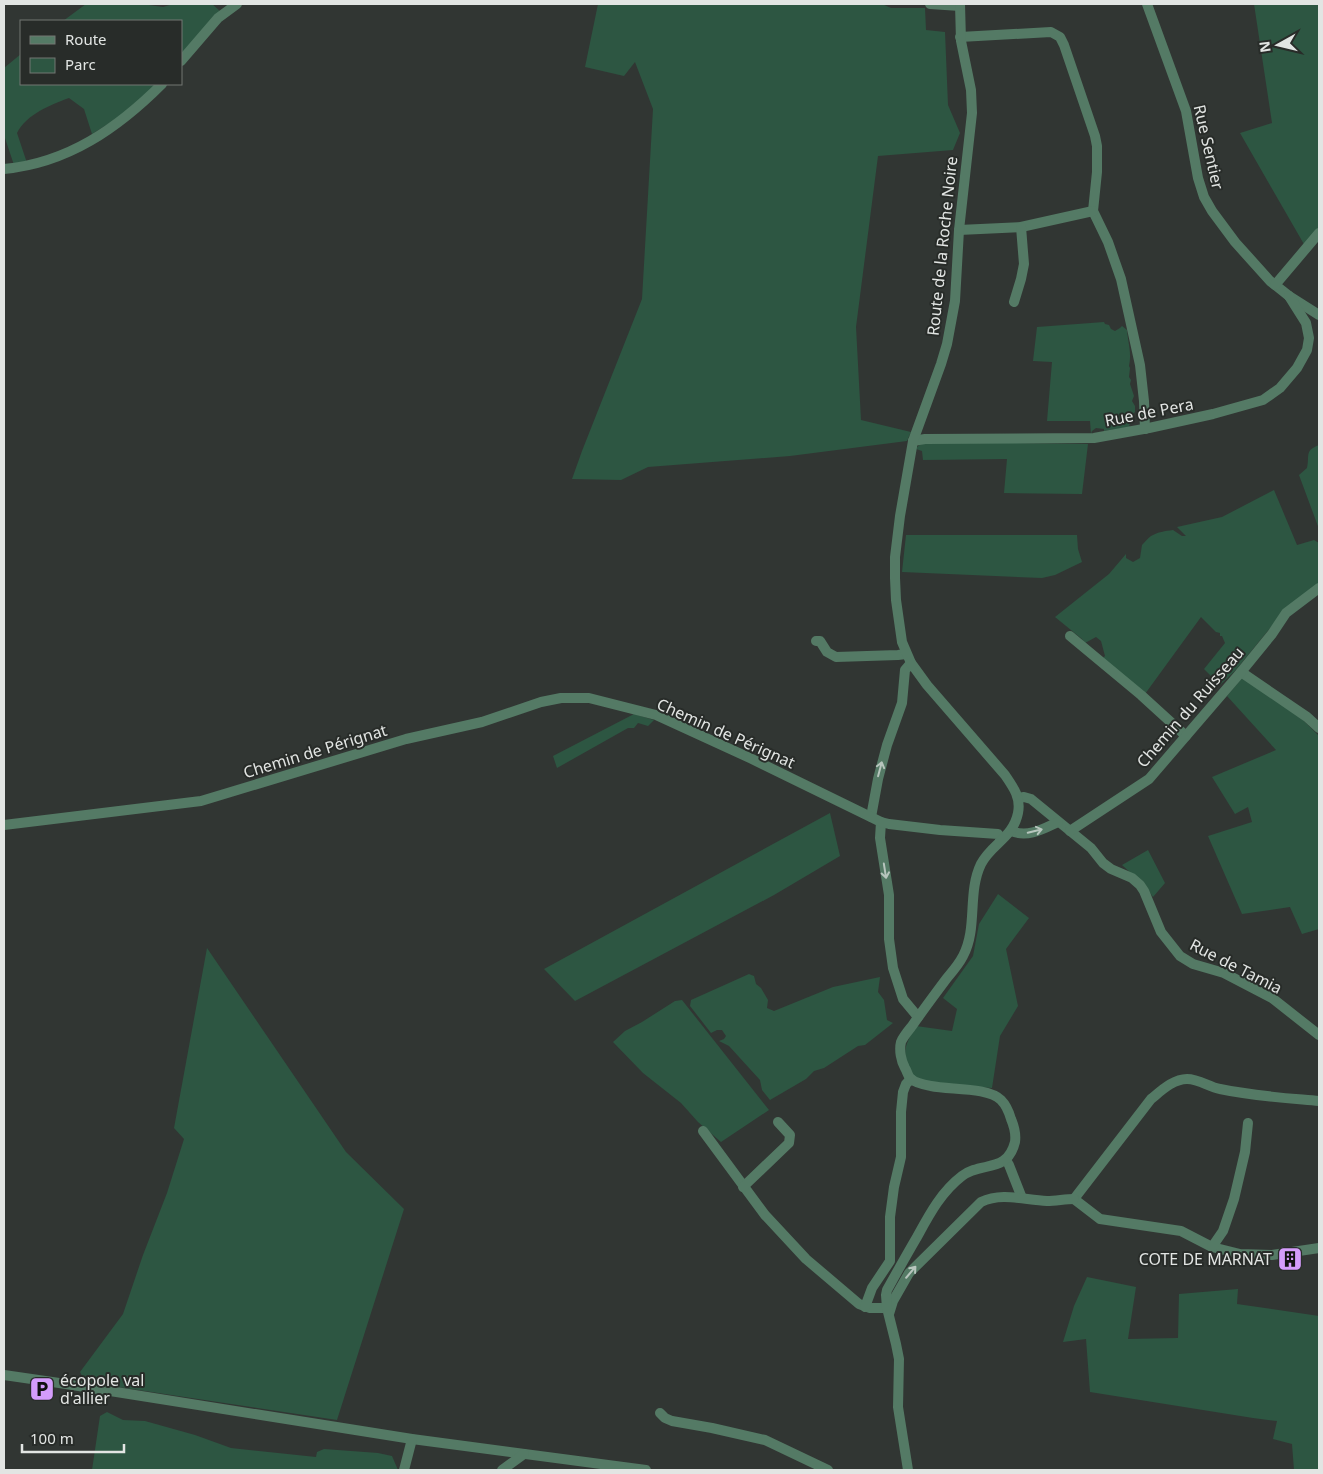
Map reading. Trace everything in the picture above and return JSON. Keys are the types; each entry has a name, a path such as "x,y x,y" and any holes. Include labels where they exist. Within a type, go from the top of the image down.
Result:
{"street":[{"path":"182,60 218,18 237,4"},
{"path":"930,4 960,5"},
{"name":"Rue Sentier","path":"1147,4 1186,111 1198,178 1204,197 1235,242 1270,281 1319,315"},
{"name":"Route de la Roche Noire","path":"908,658 902,642 896,600 895,557 913,440 947,344 955,301 959,230 972,113 970,90 960,37 960,5"},
{"path":"960,37 1051,32 1060,37 1064,45 1095,136 1097,172 1093,211 1108,242 1120,279 1140,365 1146,429"},
{"path":"4,169 32,165 72,150 94,139 120,122 161,85"},
{"path":"959,230 1020,227 1093,211"},
{"path":"1014,302 1024,264 1020,227"},
{"path":"1275,285 1319,234"},
{"name":"Rue de Pera","path":"913,440 1094,438 1213,414 1263,400 1280,388 1298,368 1307,350 1306,323 1289,296"},
{"name":"Chemin du Ruisseau","path":"1070,831 1149,779 1241,672 1272,634 1286,613 1319,588"},
{"path":"1070,636 1141,695 1186,736"},
{"path":"816,640 820,641 827,652 836,656 898,656 908,658 927,685 1005,775 1014,788 1019,803 1011,831 982,863 976,878 969,944 962,958 901,1042 903,1064 911,1079 924,1085 944,1089 974,1090 992,1094 1001,1100 1008,1110 1014,1126 1015,1140 1006,1160 998,1165 963,1175 949,1188 934,1206 887,1290 888,1311 899,1359 898,1407 907,1468"},
{"path":"871,817 878,779 902,703 908,658"},
{"path":"1241,672 1307,717 1319,728"},
{"name":"Chemin de Pérignat","path":"4,826 201,801 406,740 482,722 541,702 561,698 589,698 656,715 881,822 923,828 998,834 1001,840"},
{"name":"Rue de Tamia","path":"1018,798 1031,799 1091,848 1107,866 1132,878 1140,885 1161,932 1180,956 1193,964 1224,973 1272,998 1319,1035"},
{"path":"881,822 880,838 889,900 889,939 893,968 903,999 918,1017"},
{"path":"1011,831 1018,834 1036,832 1058,822"},
{"path":"864,1307 872,1288 890,1261 890,1217 901,1157 903,1092 906,1084 911,1079"},
{"path":"1074,1199 1151,1099 1177,1081 1195,1080 1217,1089 1243,1094 1319,1101"},
{"path":"743,1187 789,1143 790,1135 778,1122"},
{"path":"1212,1248 1223,1231 1234,1199 1245,1152 1248,1123"},
{"path":"703,1131 743,1187 778,1231 806,1260 858,1304 864,1307 888,1311"},
{"path":"1006,1160 1022,1198"},
{"path":"888,1311 909,1274 981,1202 989,1198 1022,1198 1047,1201 1074,1199 1100,1219 1181,1231 1212,1248 1240,1254 1256,1255 1319,1248"},
{"path":"4,1376 66,1384 412,1439 646,1470"},
{"path":"660,1413 672,1421 765,1440 828,1470"},
{"path":"404,1470 412,1439"},
{"path":"502,1470 524,1454"}],"green space":[{"path":"86,4 142,4 163,7 173,4 212,4 220,11 182,54 182,20 64,20"},
{"path":"598,4 882,4 891,8 925,8 926,30 945,32 948,105 960,133 953,150 878,156 856,327 861,420 911,432 907,441 790,456 648,467 621,480 572,479 642,299 653,109 635,62 624,76 585,67"},
{"path":"1254,4 1319,4 1319,229 1305,246 1240,133 1272,123"},
{"path":"20,55 20,85 157,85 119,117 92,134 84,109 69,98 33,115 21,126 17,133 28,166 15,168 4,135 4,68"},
{"path":"1104,322 1115,331 1122,326 1127,330 1130,352 1129,377 1134,396 1132,401 1135,406 1135,412 1132,417 1134,422 1129,425 1130,427 1104,431 1104,429 1096,428 1091,434 1090,421 1047,421 1052,362 1033,361 1037,327"},
{"path":"932,442 1088,444 1082,494 1004,493 1007,459 923,460 922,451 916,449 917,447 921,444"},
{"path":"1319,445 1319,529 1299,475 1307,468 1309,451"},
{"path":"1274,490 1297,545 1314,540 1319,543 1319,583 1285,610 1235,671 1220,685 1204,669 1225,643 1220,633 1216,632 1201,617 1145,694 1102,659 1105,656 1101,641 1096,637 1085,643 1055,617 1109,574 1126,554 1126,558 1133,562 1140,558 1142,545 1151,536 1173,530 1182,536 1186,536 1177,527 1222,517"},
{"path":"906,535 1077,535 1078,549 1082,562 1055,575 1042,578 902,572"},
{"path":"1242,678 1299,716 1319,736 1319,929 1302,934 1290,907 1242,914 1208,836 1252,822 1248,807 1235,814 1212,777 1276,750 1227,696"},
{"path":"634,714 654,720 648,726 638,723 634,728 628,728 557,768 553,756"},
{"path":"830,813 840,856 774,895 575,1001 544,969"},
{"path":"1148,850 1165,883 1153,897 1145,886 1122,865"},
{"path":"998,894 1029,918 1006,949 1018,1006 1000,1036 992,1088 951,1086 920,1080 913,1076 905,1058 908,1042 916,1026 952,1031 957,1009 943,998 973,956 979,924"},
{"path":"207,948 346,1152 404,1209 337,1420 85,1382 80,1372 123,1314 167,1193 184,1139 174,1128"},
{"path":"749,974 754,976 756,984 761,988 768,1000 767,1008 774,1011 833,987 880,977 878,992 884,1000 887,1020 893,1023 865,1045 858,1046 824,1068 814,1071 806,1079 770,1100 762,1090 760,1080 729,1046 719,1041 726,1036 722,1030 711,1033 690,1006 691,1000"},
{"path":"682,1000 769,1110 721,1142 698,1122 681,1103 643,1073 613,1042 625,1031 675,1001"},
{"path":"1087,1277 1136,1287 1128,1339 1178,1338 1179,1294 1238,1289 1237,1304 1319,1316 1319,1470 1294,1470 1292,1444 1273,1439 1277,1421 1090,1392 1086,1339 1063,1342 1074,1306"},
{"path":"107,1412 123,1420 145,1421 195,1435 231,1448 316,1457 317,1452 324,1449 378,1453 392,1456 398,1470 92,1470 100,1416"}],"place":[{"name":"COTE DE MARNAT","path":"1290,1259"},
{"name":"écopole val d'allier","path":"42,1389"}]}
